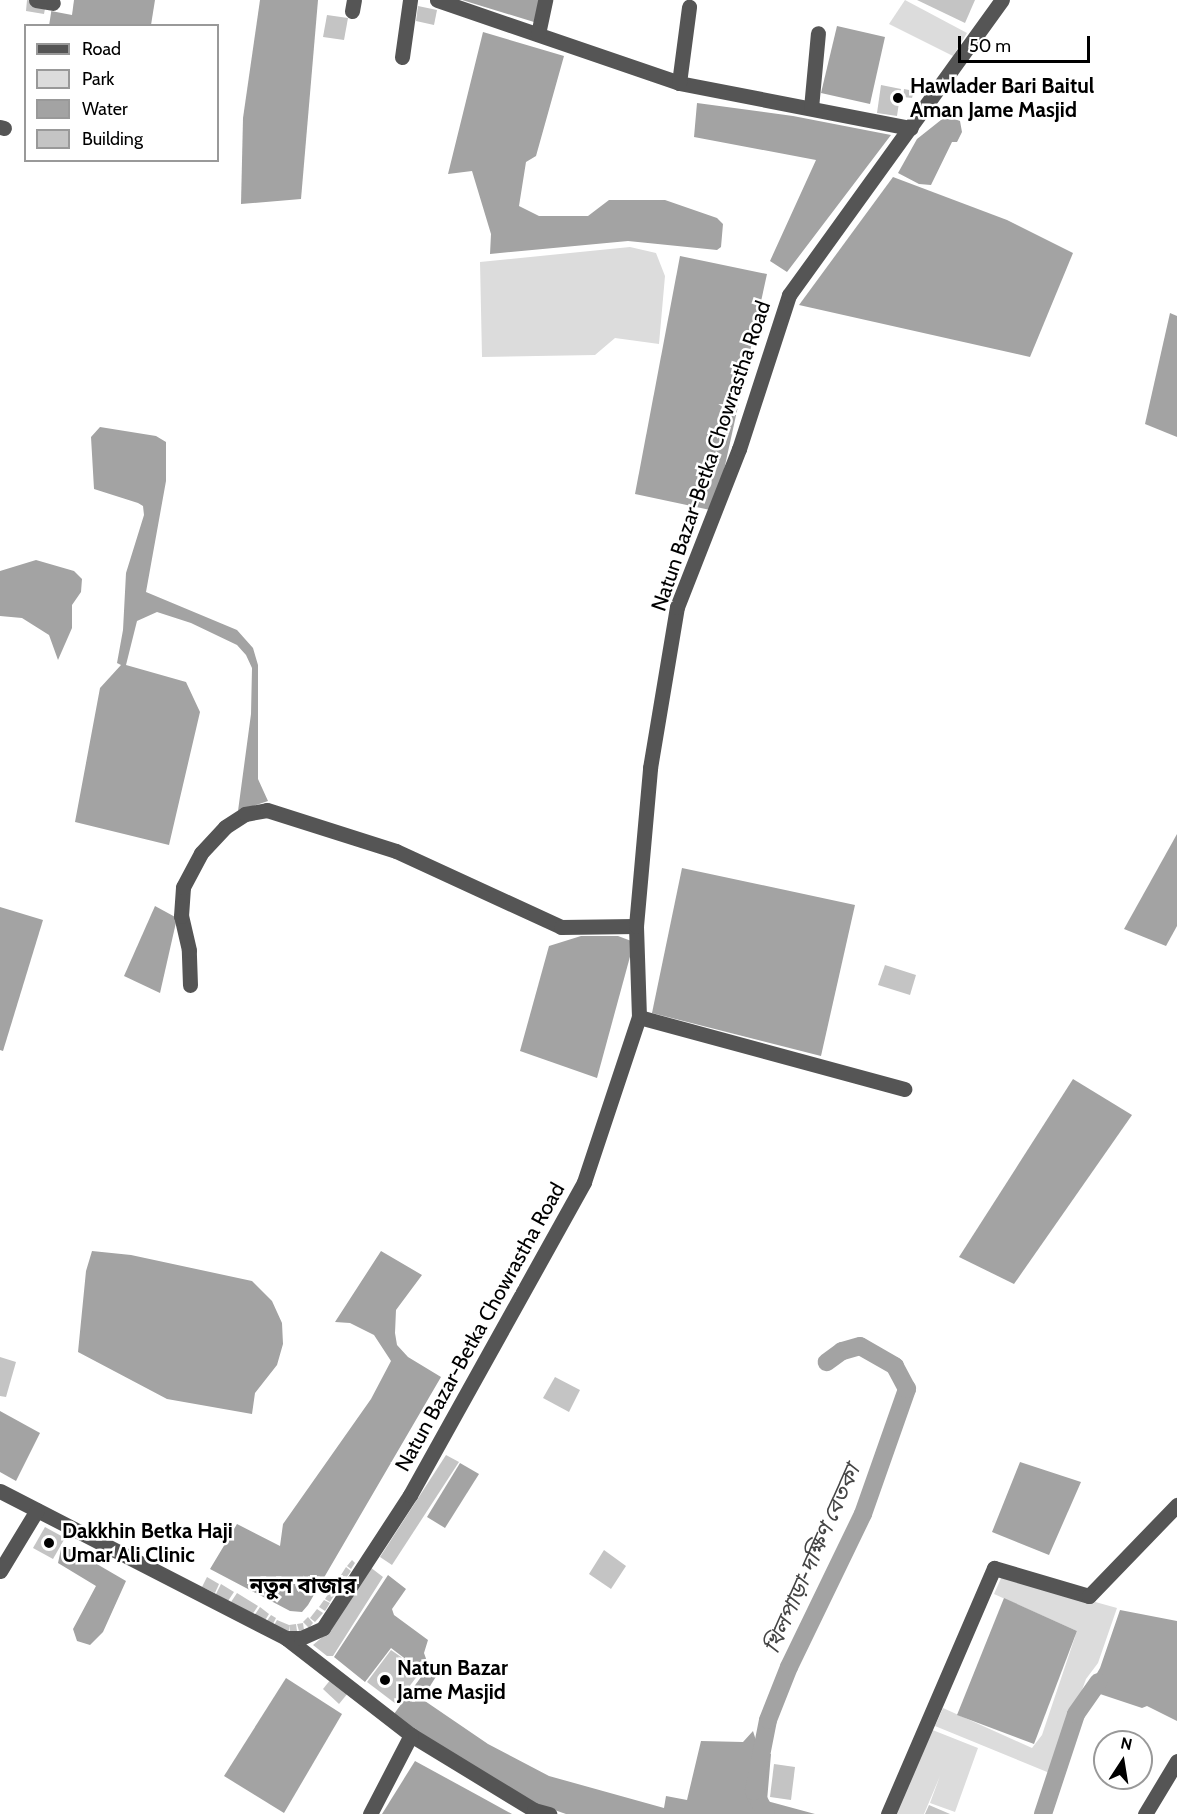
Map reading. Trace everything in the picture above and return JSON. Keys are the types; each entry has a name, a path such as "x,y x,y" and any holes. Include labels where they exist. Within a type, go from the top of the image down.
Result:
{"street":[{"path":"36,0 53,3"},
{"path":"402,57 410,0"},
{"path":"437,0 679,83 911,128"},
{"path":"538,34 545,0"},
{"name":"Natun Bazar-Betka Chowrastha Road","path":"286,1638 301,1638 323,1628 410,1495 480,1364 557,1236 584,1182 639,1017 636,926 650,768 677,607 739,449 789,295 1002,0"},
{"path":"679,83 689,7"},
{"path":"811,108 818,33"},
{"path":"190,985 189,950 181,916 183,887 201,852 225,827 245,814 267,810 396,851 561,927 636,926"},
{"path":"639,1017 904,1089"},
{"path":"0,1491 286,1638 411,1735 544,1813"},
{"path":"888,1814 994,1568 1089,1596 1177,1505"},
{"path":"0,1571 37,1510"},
{"path":"370,1814 411,1735"},
{"path":"1145,1814 1177,1761"}],"green space":[{"path":"905,0 967,33 953,56 889,24"},
{"path":"630,247 656,253 665,276 659,344 615,338 595,355 482,357 480,262"},
{"path":"1002,1576 1117,1608 1098,1663 1086,1679 1052,1774 935,1726 943,1708 1032,1748 1042,1735 1077,1631 994,1594"},
{"path":"930,1729 978,1748 955,1812 930,1803 940,1776 924,1814 895,1814"}],"water":[{"path":"53,0 155,0 151,24 49,24"},
{"path":"260,0 318,0 301,199 241,204 243,118"},
{"path":"462,0 541,0 534,22"},
{"path":"837,26 885,37 870,104 821,93"},
{"path":"483,32 564,56 536,156 526,162 519,206 539,216 588,216 609,200 665,200 717,218 723,224 721,247 717,250 628,241 490,254 491,234 472,171 448,174"},
{"path":"697,103 793,116 891,135 787,272 770,261 816,160 694,137"},
{"path":"946,116 960,121 962,132 957,142 952,142 931,185 919,184 898,173 917,139"},
{"path":"893,177 1007,220 1073,253 1030,357 799,305"},
{"path":"680,256 767,274 715,511 635,494"},
{"path":"1170,313 1177,316 1177,437 1145,424"},
{"path":"100,427 156,436 166,442 166,481 146,592 237,630 253,648 258,665 258,779 268,801 238,811 251,714 252,668 246,655 237,645 191,623 157,612 137,621 126,665 186,682 200,712 169,845 75,822 100,688 121,665 117,663 123,630 126,573 144,515 143,506 138,503 94,489 91,437"},
{"path":"36,560 74,571 82,579 81,592 72,605 72,628 58,660 49,635 22,618 0,616 0,571"},
{"path":"1177,834 1177,926 1166,946 1124,929"},
{"path":"682,868 855,905 821,1056 652,1013"},
{"path":"155,906 177,918 160,993 124,976"},
{"path":"0,907 43,920 3,1051 0,1050"},
{"path":"581,936 618,936 634,942 597,1078 520,1051 549,946"},
{"path":"1073,1079 1132,1115 1014,1284 959,1257"},
{"path":"92,1251 131,1255 252,1281 272,1301 282,1323 283,1344 277,1365 255,1393 252,1414 167,1399 78,1352 86,1271"},
{"path":"381,1251 422,1275 396,1310 397,1345 408,1357 441,1377 308,1605 302,1612 290,1611 210,1569 237,1524 280,1546 283,1524 371,1399 391,1361 374,1335 350,1323 335,1322"},
{"path":"0,1411 40,1433 16,1481 0,1472"},
{"path":"1020,1462 1081,1482 1049,1555 992,1532"},
{"path":"460,1463 479,1474 445,1528 427,1517"},
{"path":"61,1549 71,1549 126,1581 103,1632 90,1645 77,1641 73,1629 96,1586 58,1563"},
{"path":"388,1575 406,1589 392,1609 394,1615 428,1640 424,1653 429,1667 437,1675 422,1699 488,1744 549,1776 664,1808 666,1796 687,1800 701,1741 743,1742 753,1731 759,1750 771,1754 767,1801 815,1814 566,1814 531,1802 414,1731 394,1714 424,1673 391,1648 365,1682 334,1657"},
{"path":"1004,1598 1077,1631 1034,1744 957,1715"},
{"path":"1120,1610 1177,1621 1177,1721 1147,1706 1142,1708 1097,1693 1086,1701 1082,1699 1100,1668"},
{"path":"286,1678 342,1714 284,1813 224,1776"},
{"path":"415,1761 481,1797 512,1814 382,1814"}],"pier":[{"path":"53,0 74,0 72,15 51,11"}],"building":[{"path":"27,0 46,3 44,14 26,11"},
{"path":"917,0 975,0 965,23"},
{"path":"418,6 437,10 434,25 416,21"},
{"path":"327,15 348,18 344,40 323,37"},
{"path":"881,85 901,89 897,116 877,113"},
{"path":"904,89 914,91 912,98 903,97"},
{"path":"885,965 916,975 910,995 878,985"},
{"path":"0,1357 16,1362 6,1397 0,1396"},
{"path":"555,1377 580,1390 569,1412 543,1398"},
{"path":"446,1455 459,1462 392,1565 380,1557"},
{"name":"Dakkhin Betka Haji Umar Ali Clinic","path":"45,1527 65,1538 53,1559 33,1548"},
{"path":"604,1550 626,1566 611,1589 589,1574"},
{"path":"352,1560 355,1563 351,1569 347,1566"},
{"path":"346,1567 351,1571 346,1578 341,1575"},
{"path":"370,1567 383,1577 333,1656 327,1656 313,1645 327,1633"},
{"path":"340,1576 345,1579 341,1585 336,1582"},
{"path":"207,1577 219,1584 215,1593 202,1587"},
{"path":"336,1583 340,1586 336,1593 331,1590"},
{"path":"221,1584 234,1592 228,1601 216,1594"},
{"path":"330,1591 335,1594 330,1602 325,1599"},
{"path":"237,1593 258,1606 252,1615 231,1602"},
{"path":"324,1600 330,1603 325,1611 319,1607"},
{"path":"260,1607 269,1614 264,1622 254,1616"},
{"path":"317,1609 323,1613 315,1622 310,1618"},
{"path":"271,1615 276,1618 272,1626 266,1622"},
{"path":"308,1617 313,1623 309,1628 303,1622"},
{"path":"277,1620 289,1625 289,1633 273,1627"},
{"path":"303,1623 304,1630 299,1631 297,1624"},
{"path":"296,1624 297,1631 290,1632 289,1625"},
{"path":"391,1650 421,1671 396,1704 367,1682"},
{"path":"331,1679 348,1693 339,1704 323,1689"},
{"path":"774,1764 795,1767 791,1800 770,1797"},
{"path":"929,1805 950,1814 925,1814"}],"waterway":[{"name":"খিলপাড়া-দক্ষিণ বেতকা","path":"766,1814 754,1791 768,1720 789,1667 863,1514 907,1389 895,1366 860,1346 842,1351 827,1362"},
{"name":"খিলপাড়া-দক্ষিণ বেতকা","path":"1043,1814 1076,1714 1098,1682"}],"place":[{"name":"Hawlader Bari Baitul Aman Jame Masjid","path":"898,98"},
{"name":"Dakkhin Betka Haji Umar Ali Clinic","path":"49,1543"},
{"name":"Natun Bazar Jame Masjid","path":"385,1680"}],"district":[{"name":"নতুন বাজার","path":"303,1586"}]}
